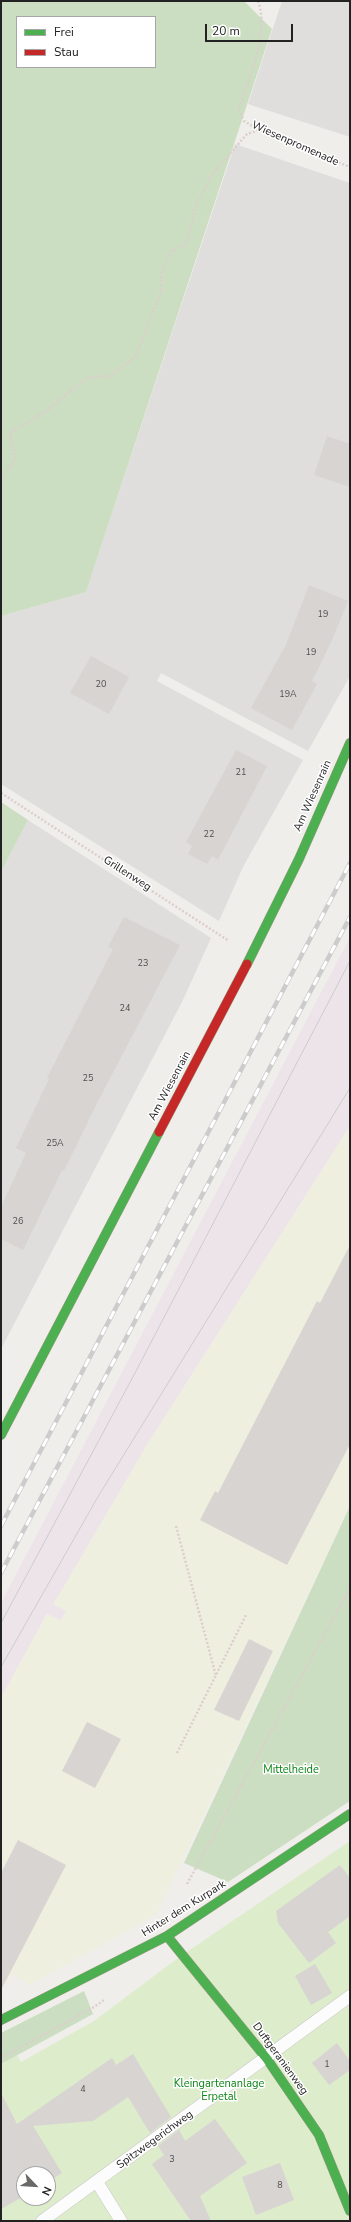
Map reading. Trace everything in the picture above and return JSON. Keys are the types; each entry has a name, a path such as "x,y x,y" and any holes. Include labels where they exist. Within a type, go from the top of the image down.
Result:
{"street":[{"name":"Am Wiesenrain","path":"1,1435 252,956 299,859 350,743"},
{"name":"Hinter dem Kurpark","path":"1,2020 167,1936 350,1814"},
{"name":"Duftgeranienweg","path":"167,1936 267,2059 319,2136 350,2211"}],"lane":[{"name":"Spitzwegerichweg","path":"42,2221 267,2059 350,1996"},
{"path":"97,2182 121,2221"}],"path":[{"name":"Wiesenpromenade","path":"258,1 261,26 258,49 239,110 244,121 259,130 350,167"},
{"path":"1,479 15,458 10,433 46,411 87,378 110,376 135,357 161,292 160,273 172,250 186,244 196,206 211,176 247,134 259,130"},
{"name":"Grillenweg","path":"1,793 252,956"},
{"path":"176,1526 216,1676"},
{"path":"187,1884 350,1588"},
{"path":"177,1753 246,1615"},
{"path":"1,2058 94,2008"}],"shaded area":[{"path":"282,1 350,1 350,137 248,104"},
{"path":"235,144 350,183 350,676 308,751 161,673 157,681 303,760 243,867 219,921 1,784 1,616 86,592"},
{"path":"28,820 211,938 183,1000 1,1349 1,872"},
{"path":"350,937 350,1126 147,1445 62,1590 54,1604 66,1611 61,1621 47,1614 1,1698 1,1603"}],"green space":[{"path":"1,1 244,1 272,29 86,592 1,616"},
{"path":"1,802 28,820 1,872"},
{"path":"350,1126 350,1506 156,1915 29,1985 12,1973 1,1990 1,1698 47,1614 61,1621 66,1611 53,1604 147,1445"},
{"name":"Mittelheide","path":"350,1506 350,1801 228,1882 184,1863"},
{"name":"Kleingartenanlage Erpetal","path":"350,1841 350,2221 1,2221 1,2064 17,2055 21,2062 94,2021 178,1958"},
{"path":"84,1991 93,2014 1,2064 1,2033"}],"building":[{"path":"327,436 350,444 350,487 314,475"},
{"path":"309,585 348,601 333,638 312,681 317,684 292,730 251,708 286,645"},
{"path":"91,656 129,677 109,714 70,693"},
{"path":"236,750 267,766 218,860 212,856 207,864 188,854 192,846 186,842"},
{"path":"124,917 180,945 97,1103 64,1171 62,1170 23,1250 1,1239 1,1207 26,1153 16,1148 49,1079 47,1078 113,949 108,947"},
{"path":"350,1245 350,1444 287,1565 200,1520 215,1491 218,1493 317,1301 320,1303"},
{"path":"249,1639 273,1651 239,1721 214,1710"},
{"path":"87,1722 121,1739 95,1788 62,1771"},
{"path":"18,1840 66,1865 1,1990 1,1873"},
{"path":"340,1865 350,1878 350,1916 328,1932 336,1943 309,1963 278,1923 276,1911"},
{"path":"315,1964 332,1993 311,2005 295,1976"},
{"path":"337,2043 350,2061 350,2070 329,2085 312,2063"},
{"path":"133,2054 171,2117 150,2133 128,2097 93,2121 33,2126 62,2173 56,2177 56,2166 16,2166 16,2201 1,2209 1,2093 17,2124 112,2058 116,2065"},
{"path":"215,2119 247,2163 200,2196 211,2221 191,2221 152,2164 164,2155 158,2146 179,2130 185,2141"},
{"path":"280,2163 294,2200 256,2215 242,2177"}],"tram line":[{"path":"1,1623 135,1373 350,961"},
{"path":"1,1667 99,1495 350,1088"}],"railway":[{"path":"1,1526 350,863"},
{"path":"1,1573 350,917"}],"traffic: fast":[{"path":"247,964 299,859 350,743"},
{"path":"1,1435 159,1132"},
{"path":"1,2020 167,1936 350,1814"},
{"path":"167,1936 267,2059 319,2135 350,2211"}],"traffic: jam":[{"path":"159,1132 247,964"}]}
